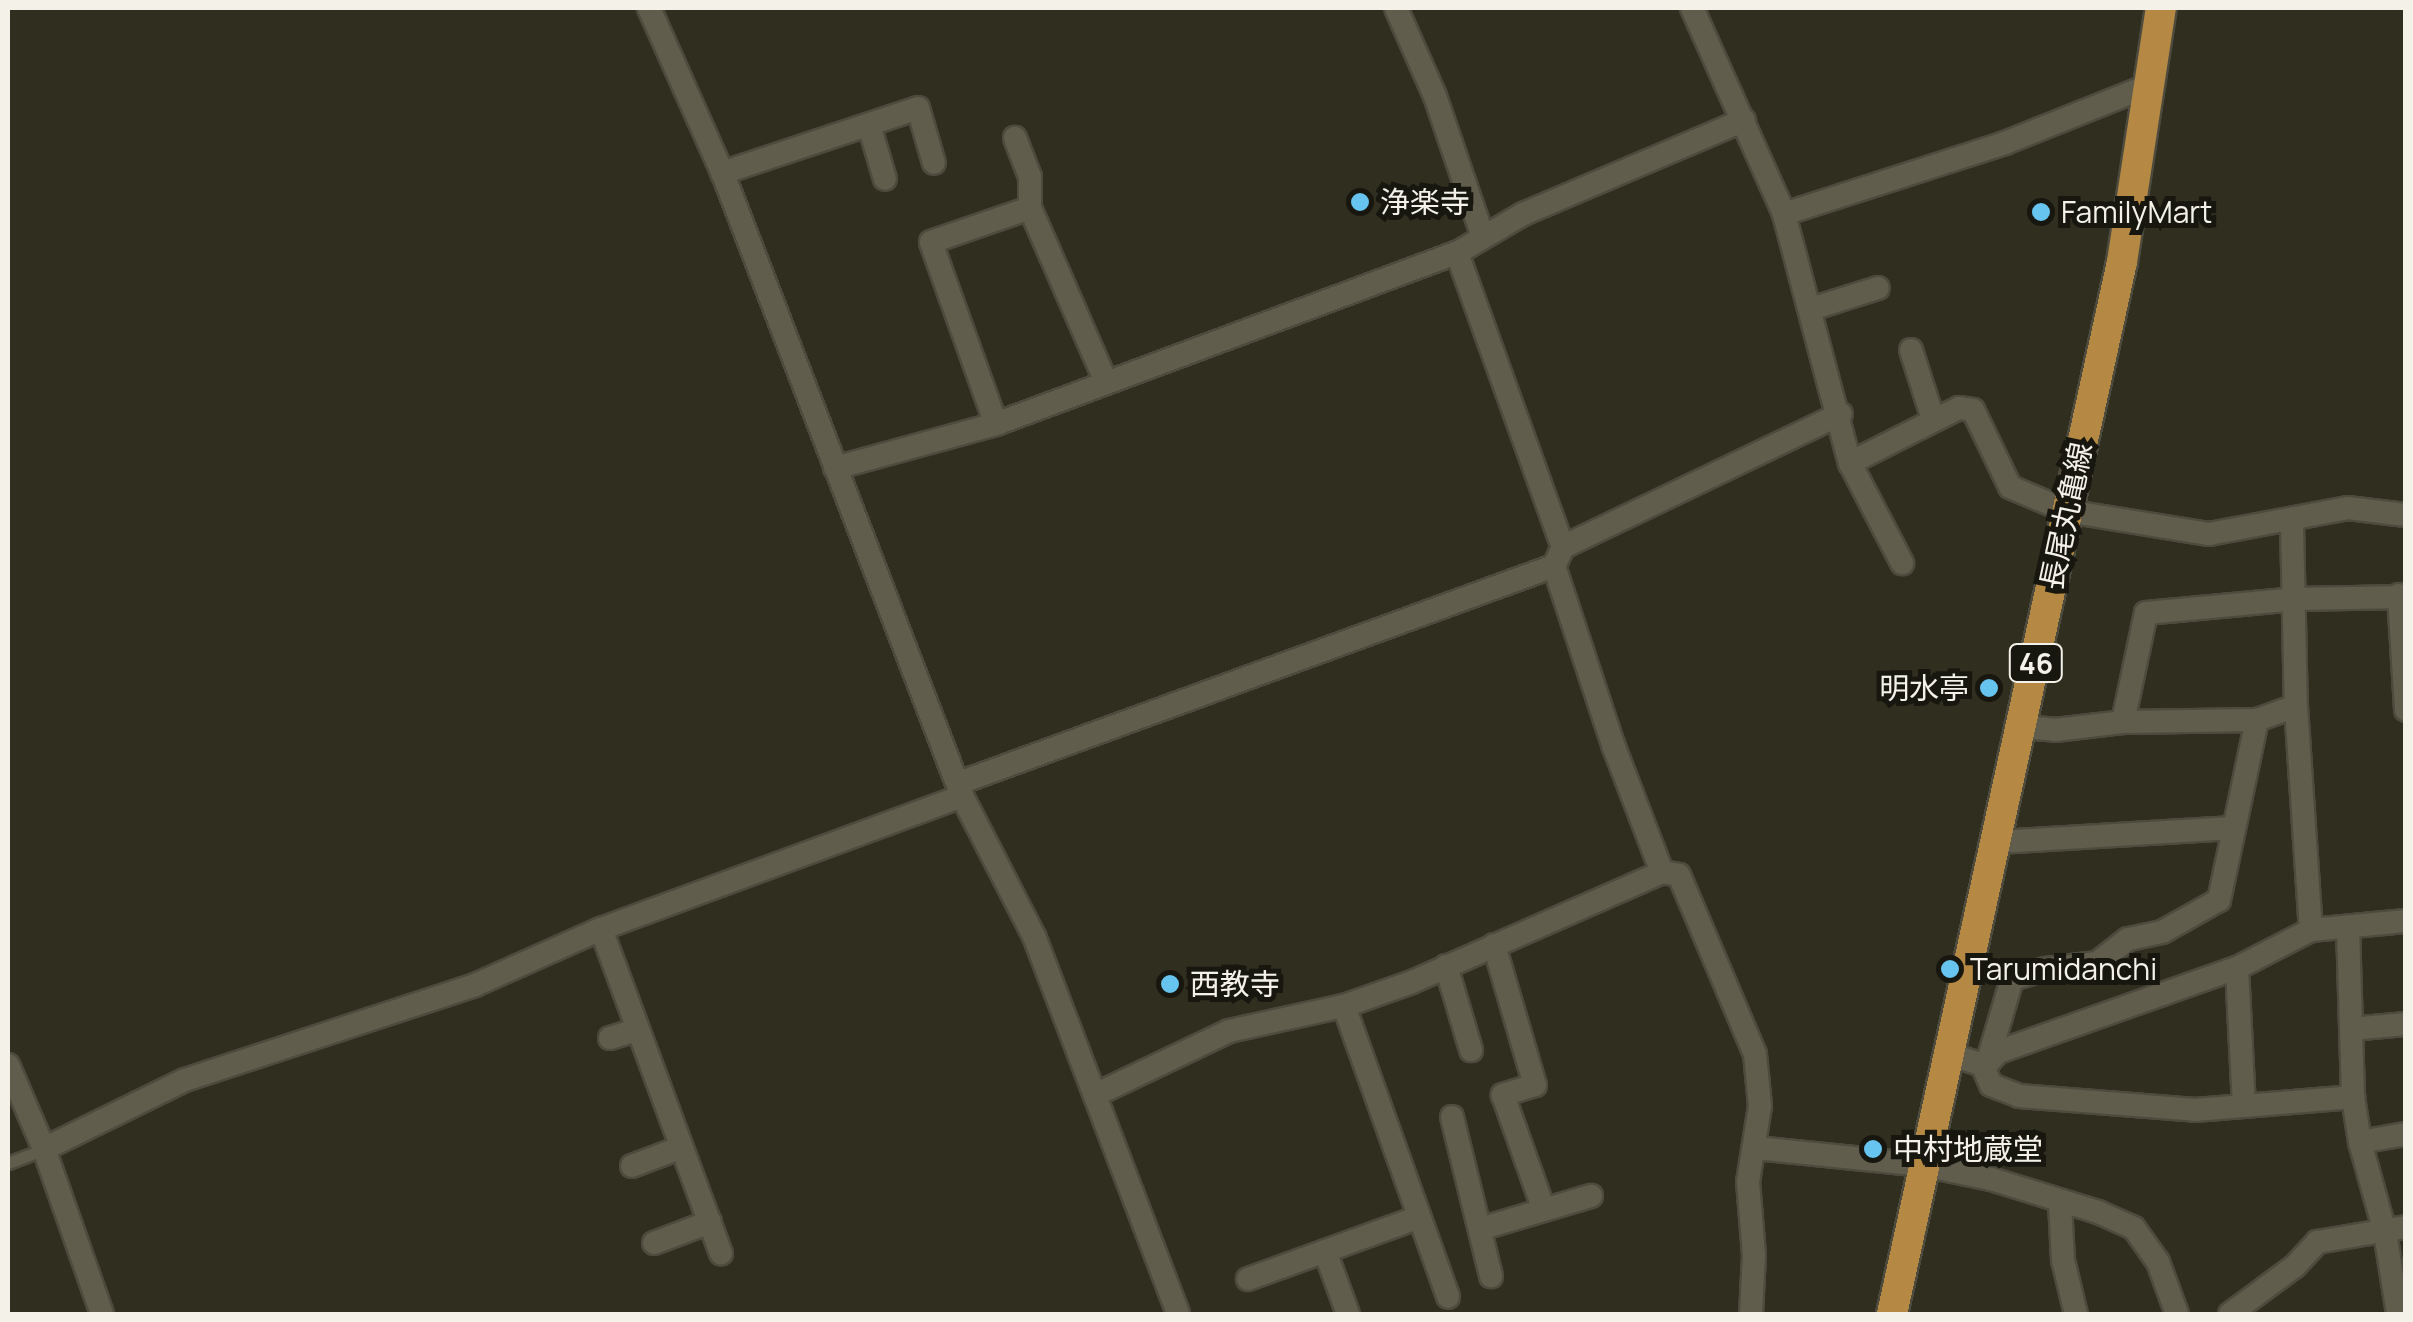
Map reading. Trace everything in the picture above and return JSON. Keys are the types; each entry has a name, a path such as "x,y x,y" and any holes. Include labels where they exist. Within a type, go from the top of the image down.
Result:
{"main road":[{"name":"長尾丸亀線","path":"1892,1314 2122,262 2162,8"}],"street":[{"path":"649,8 722,173 961,789 1034,936 1178,1314"},
{"path":"1396,8 1435,96 1483,237"},
{"path":"1692,8 1784,214 1841,414 1850,463 1902,563"},
{"path":"1784,214 2004,143 2150,85"},
{"path":"722,173 918,108 934,163"},
{"path":"835,468 996,424 1457,253 1523,214 1744,120"},
{"path":"869,125 885,179"},
{"path":"1015,138 1030,178 1030,208 1106,382"},
{"path":"996,424 931,242 1030,208"},
{"path":"1457,253 1559,556 1614,747 1662,872"},
{"path":"1810,309 1878,288"},
{"path":"1910,350 1934,418"},
{"path":"1850,463 1959,408 1974,410 2010,487 2068,510 2209,534 2292,522 2348,508 2406,515"},
{"path":"44,1149 185,1080 475,984 601,929 1559,556 1841,414"},
{"path":"2292,522 2296,706 2312,930"},
{"path":"2123,722 2146,614 2296,599 2402,596 2406,710"},
{"path":"2023,727 2055,730 2123,722 2257,720 2296,706"},
{"path":"2257,720 2219,900 2162,932 2128,939 2097,963 2045,968 2012,978 1985,1066 1991,1084 2019,1096 2195,1110 2353,1097"},
{"path":"1997,842 2232,828"},
{"path":"1095,1095 1229,1030 1344,1006 1662,872 1679,875 1755,1054 1760,1106 1748,1182 1754,1255 1751,1314"},
{"path":"1985,1066 1998,1052 2237,968 2312,930 2406,921"},
{"path":"2348,927 2353,1097 2360,1142 2395,1229 2400,1283 2398,1314"},
{"path":"601,929 721,1253"},
{"path":"1494,945 1535,1086 1503,1095 1544,1210"},
{"path":"1446,966 1471,1050"},
{"path":"2237,968 2244,1106"},
{"path":"1344,1006 1448,1297"},
{"path":"2351,1029 2406,1024"},
{"path":"610,1038 636,1030"},
{"path":"1948,1054 1985,1066"},
{"path":"8,1066 44,1149 102,1314"},
{"path":"1452,1117 1491,1276"},
{"path":"2360,1142 2406,1134"},
{"path":"632,1166 682,1147"},
{"path":"1756,1148 1923,1165 1991,1180 2098,1212 2134,1228 2158,1262 2176,1314"},
{"path":"1480,1229 1591,1196"},
{"path":"2060,1203 2063,1260 2076,1314"},
{"path":"1248,1278 1420,1217"},
{"path":"654,1242 710,1222"},
{"path":"2230,1314 2295,1266 2317,1242 2395,1229"},
{"path":"1325,1251 1348,1314"}],"lane":[{"path":"8,1163 44,1149"}],"place":[{"name":"浄楽寺","path":"1360,202"},
{"name":"FamilyMart","path":"2041,212"},
{"name":"明水亭","path":"1989,688"},
{"name":"Tarumidanchi","path":"1950,969"},
{"name":"西教寺","path":"1170,984"},
{"name":"中村地蔵堂","path":"1873,1149"}]}
